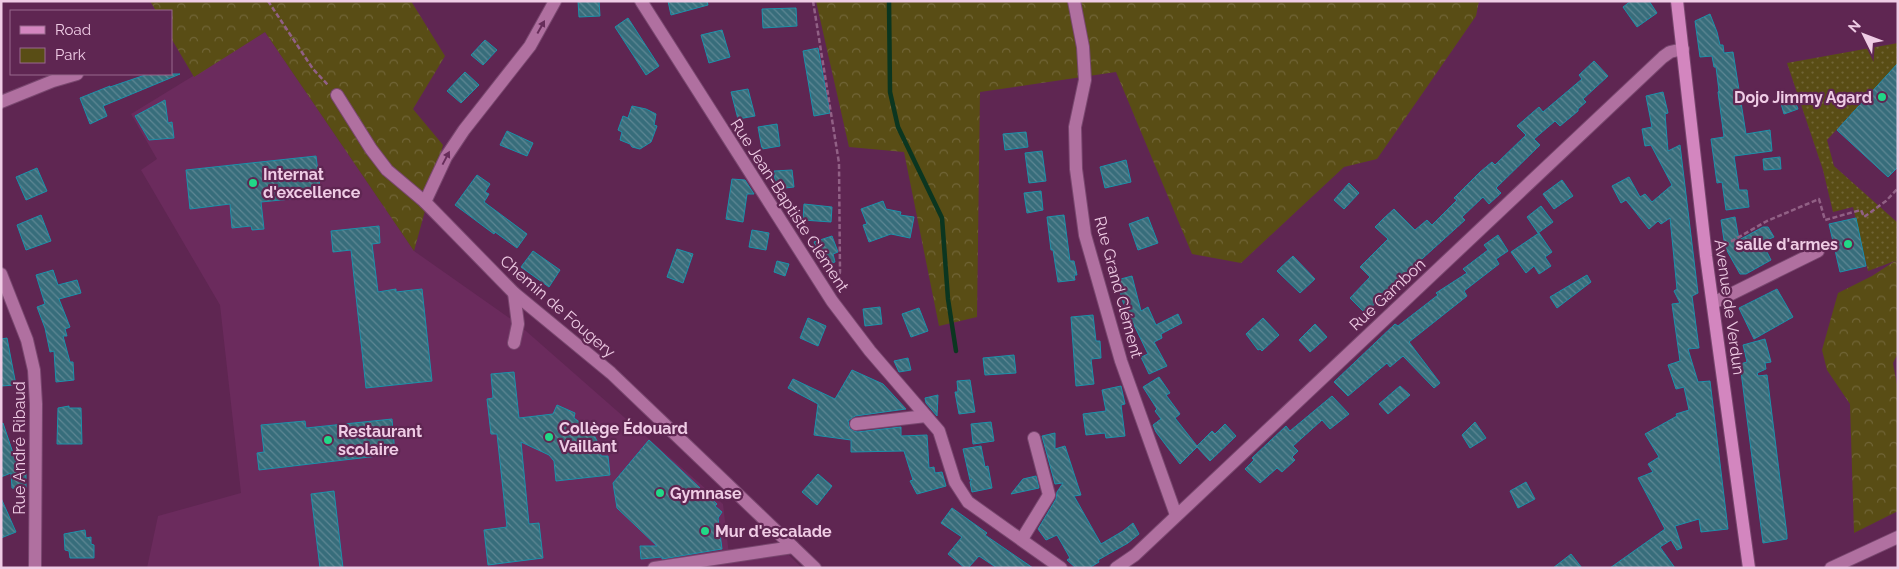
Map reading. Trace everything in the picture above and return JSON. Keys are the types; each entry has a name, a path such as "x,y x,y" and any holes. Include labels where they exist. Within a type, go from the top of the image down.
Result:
{"main road":[{"name":"Avenue de Verdun","path":"1678,1 1706,256 1748,568"}],"street":[{"path":"425,202 446,157 464,130 530,46 555,1"},
{"name":"Rue Jean-Baptiste Clément","path":"641,1 832,301 870,351 939,431 955,482 968,502 1061,568"},
{"name":"Rue Grand Clément","path":"1074,1 1083,47 1085,80 1075,127 1076,169 1085,235 1121,361 1176,515"},
{"name":"Rue Gambon","path":"1116,568 1135,555 1663,57 1670,52 1683,50"},
{"path":"1,102 53,81 74,75"},
{"name":"Chemin de Fougery","path":"337,95 371,149 387,170 425,202 514,292 611,372 815,568"},
{"path":"1713,303 1818,251"},
{"name":"Rue André Ribaud","path":"1,274 27,340 34,370 36,404 35,568"},
{"path":"514,292 518,324 514,343"},
{"path":"856,424 926,416"},
{"path":"1022,539 1049,495 1034,438"},
{"path":"1831,568 1898,537"},
{"path":"654,568 793,547"}],"path":[{"path":"268,1 313,69 337,95"},
{"path":"813,1 839,163 840,272 832,301"},
{"path":"1706,256 1768,221 1819,199 1825,220 1861,210 1864,218 1886,201 1898,188"}],"shaded area":[{"path":"265,32 414,251 518,324 723,504 730,563 788,554 802,568 147,568 158,516 241,493 220,305 141,170 157,159 131,114"}],"green space":[{"path":"150,1 411,1 445,56 413,109 443,145 414,251 265,32 194,77 172,40 172,10 155,10"},
{"path":"816,1 1479,1 1476,16 1377,159 1344,167 1241,263 1192,254 1116,72 980,92 977,317 939,326 904,152 849,147"},
{"path":"1898,43 1898,63 1827,140 1834,166 1898,223 1898,265 1895,261 1868,271 1853,207 1833,212 1823,170 1787,63"},
{"path":"1895,261 1898,265 1898,353 1893,363 1898,391 1898,511 1854,533 1850,404 1827,370 1822,350 1838,293 1872,276"}],"building":[{"path":"578,1 599,1 600,16 579,17"},
{"path":"668,1 707,1 708,5 671,15"},
{"path":"1631,1 1649,1 1657,13 1637,27 1623,7"},
{"path":"796,8 797,26 763,28 762,9"},
{"path":"1710,14 1720,45 1723,45 1724,53 1733,52 1746,134 1770,130 1772,151 1734,156 1739,190 1747,190 1749,207 1726,210 1722,182 1717,183 1711,139 1724,137 1716,67 1714,67 1712,56 1700,57 1695,21"},
{"path":"628,18 659,66 646,75 615,27"},
{"path":"722,30 730,57 709,63 701,35"},
{"path":"485,40 497,50 483,65 471,55"},
{"path":"818,48 830,113 814,116 803,51"},
{"path":"1594,61 1608,76 1583,99 1586,102 1578,111 1560,126 1555,121 1534,139 1540,145 1496,188 1501,193 1489,204 1483,197 1462,217 1465,220 1402,277 1407,282 1390,297 1386,293 1365,313 1350,298 1370,277 1360,267 1388,239 1375,227 1394,209 1415,230 1427,220 1432,225 1457,200 1454,198 1480,172 1492,162 1495,165 1526,135 1517,126 1539,107 1543,112 1582,79 1579,75"},
{"name":"Dojo Jimmy Agard","path":"1898,63 1898,167 1888,177 1837,130"},
{"path":"465,72 479,85 461,103 447,91"},
{"path":"180,74 103,106 107,116 90,124 80,98 145,75"},
{"path":"748,89 755,116 738,119 731,92"},
{"path":"1663,92 1668,113 1665,114 1668,151 1680,145 1698,293 1692,296 1699,348 1688,349 1698,382 1710,381 1728,529 1701,532 1699,519 1675,526 1682,548 1677,550 1671,540 1660,547 1675,568 1610,568 1665,529 1638,478 1653,472 1648,464 1659,457 1645,434 1677,416 1676,414 1689,410 1684,387 1676,389 1668,365 1680,361 1672,304 1680,303 1674,291 1677,289 1670,218 1661,224 1658,221 1649,229 1626,200 1621,203 1612,186 1629,177 1640,197 1645,194 1652,202 1672,185 1651,145 1645,146 1642,129 1652,127 1646,96"},
{"path":"1793,96 1798,109 1784,114 1780,100"},
{"path":"165,100 168,123 172,122 174,138 149,140 135,116"},
{"path":"632,106 646,109 656,114 654,125 657,126 651,142 640,149 620,140 622,132 618,130 623,116 628,118"},
{"path":"777,124 780,146 762,149 758,127"},
{"path":"507,131 533,143 527,156 500,145"},
{"path":"1026,132 1028,147 1005,150 1003,134"},
{"path":"1042,151 1046,181 1029,183 1025,153"},
{"name":"Internat d'excellence","path":"316,156 321,196 261,202 264,229 252,230 251,226 232,228 230,204 190,209 186,170"},
{"path":"1780,157 1781,169 1764,170 1763,159"},
{"path":"1126,160 1131,182 1105,188 1100,167"},
{"path":"37,168 47,191 26,200 16,177"},
{"path":"792,170 794,187 776,189 774,171"},
{"path":"477,175 490,184 485,192 489,194 484,202 527,234 517,248 495,232 494,234 455,205"},
{"path":"732,179 745,180 754,194 747,194 743,222 726,219"},
{"path":"1562,180 1573,196 1554,209 1543,194"},
{"path":"1349,183 1359,193 1344,209 1334,200"},
{"path":"1041,191 1043,210 1027,213 1024,193"},
{"path":"883,201 886,209 901,212 900,215 914,217 910,238 891,234 869,242 863,225 867,224 861,209"},
{"path":"804,204 832,207 831,222 803,220"},
{"path":"1541,206 1553,222 1538,233 1527,217"},
{"path":"41,215 51,241 26,250 17,225"},
{"path":"1064,215 1070,261 1074,261 1077,275 1074,275 1075,280 1058,282 1053,250 1051,250 1047,217"},
{"path":"1148,217 1158,243 1138,250 1129,224"},
{"path":"1735,217 1739,240 1763,227 1768,227 1774,237 1762,242 1771,260 1746,274 1740,274 1725,247 1721,220"},
{"name":"salle d'armes","path":"1856,218 1866,266 1840,272 1829,224"},
{"path":"379,226 380,243 372,244 378,292 396,289 396,292 422,289 432,381 366,388 351,250 333,252 331,231"},
{"path":"752,230 769,233 766,250 749,247"},
{"path":"1539,233 1552,252 1545,257 1551,266 1539,274 1534,266 1526,273 1511,252"},
{"path":"1498,235 1508,251 1496,259 1499,264 1464,291 1467,296 1409,342 1440,383 1434,388 1403,356 1390,367 1387,363 1348,396 1334,382 1395,324 1398,326 1438,295 1436,293 1467,273 1463,269 1488,250 1484,245"},
{"path":"832,236 838,252 833,254 835,262 824,265 814,242"},
{"path":"677,249 693,254 683,283 667,277"},
{"path":"533,251 560,270 549,287 521,267"},
{"path":"1293,256 1315,279 1300,293 1277,271"},
{"path":"777,261 789,264 785,276 774,272"},
{"path":"53,270 58,285 77,280 81,293 59,299 70,327 65,329 67,336 63,336 70,362 73,362 74,380 56,382 54,351 50,352 45,328 37,307 45,304 36,275"},
{"path":"1587,275 1591,282 1557,308 1550,297"},
{"path":"1132,276 1141,311 1148,307 1156,325 1178,314 1182,323 1161,334 1162,338 1154,342 1167,366 1149,374 1141,357 1148,354 1123,302 1117,280"},
{"path":"1777,289 1793,317 1754,339 1739,308"},
{"path":"880,307 882,324 865,326 863,309"},
{"path":"919,308 928,331 911,337 902,314"},
{"path":"1093,315 1096,341 1100,341 1101,358 1091,359 1094,384 1076,386 1071,317"},
{"path":"808,318 826,326 818,346 800,338"},
{"path":"1263,318 1279,335 1262,351 1258,350 1246,334"},
{"path":"1315,324 1327,337 1310,352 1299,340"},
{"path":"7,338 16,385 1,386 1,339"},
{"path":"1765,339 1771,362 1765,363 1766,369 1757,373 1758,376 1767,375 1787,539 1763,543 1740,364 1747,362 1743,345"},
{"path":"1014,355 1016,373 985,375 983,358"},
{"path":"908,358 911,370 899,372 894,361"},
{"path":"852,370 883,384 906,409 855,416 848,421 850,429 857,432 901,427 901,436 927,435 929,468 934,467 935,473 942,472 946,486 917,494 910,481 913,480 904,451 851,452 851,440 814,435 818,404 788,388 793,379 835,399"},
{"path":"514,372 519,418 553,414 557,405 575,413 574,418 590,430 595,437 601,456 608,456 610,475 556,481 554,461 549,455 521,442 529,524 539,523 543,558 488,565 484,530 507,527 497,434 491,434 487,399 493,398 491,374"},
{"path":"1159,377 1170,393 1166,395 1180,414 1175,418 1197,446 1212,431 1215,434 1225,424 1236,436 1210,461 1197,447 1180,464 1156,432 1153,425 1161,419 1143,387"},
{"path":"970,380 975,412 959,414 955,392 958,392 957,381"},
{"path":"1121,386 1125,404 1121,405 1125,436 1106,438 1105,433 1086,435 1083,414 1106,411 1102,390"},
{"path":"1400,386 1410,395 1388,414 1379,404"},
{"path":"938,395 937,416 926,403 925,398"},
{"path":"1332,396 1349,414 1330,429 1322,420 1293,446 1298,451 1292,457 1295,460 1282,472 1277,468 1260,483 1245,469 1254,460 1252,458 1286,426 1290,431"},
{"path":"69,406 69,408 81,408 82,444 57,444 58,408"},
{"name":"Restaurant scolaire","path":"392,419 395,454 259,470 257,453 264,452 261,425 305,421 306,428"},
{"path":"991,422 994,441 973,444 971,424"},
{"path":"1475,422 1486,438 1470,448 1462,435"},
{"path":"3,423 18,468 26,468 26,489 12,488 11,473 1,477 1,424"},
{"path":"1055,433 1055,449 1065,446 1081,495 1074,496 1101,544 1133,523 1139,534 1128,543 1098,560 1099,562 1089,568 1076,568 1067,560 1070,558 1057,535 1046,540 1038,529 1063,483 1055,484 1042,436"},
{"name":"Gymnase","path":"649,440 717,504 715,506 722,512 718,518 722,549 662,559 662,557 641,559 640,546 657,546 617,508 613,483"},
{"path":"981,446 985,467 988,466 992,488 972,492 970,482 972,479 970,480 963,449"},
{"path":"818,474 832,486 817,505 802,492"},
{"path":"1036,476 1039,488 1011,494 1023,479"},
{"path":"1526,482 1535,499 1518,508 1510,491"},
{"path":"334,491 343,568 320,568 311,494"},
{"path":"1,498 16,532 1,538"},
{"path":"952,508 987,533 985,535 1033,568 997,568 979,556 968,568 965,568 948,554 962,537 941,523"},
{"path":"85,530 86,538 91,537 91,544 94,545 94,558 70,558 69,551 65,550 64,534"},
{"path":"1571,554 1582,568 1553,568"}],"waterway":[{"path":"889,1 890,92 898,127 942,218 948,299 956,351"}],"place":[{"name":"Dojo Jimmy Agard","path":"1882,97"},
{"name":"Internat d'excellence","path":"253,183"},
{"name":"salle d'armes","path":"1848,244"},
{"name":"Collège Édouard Vaillant","path":"549,437"},
{"name":"Restaurant scolaire","path":"328,440"},
{"name":"Gymnase","path":"660,493"},
{"name":"Mur d'escalade","path":"705,531"}]}
